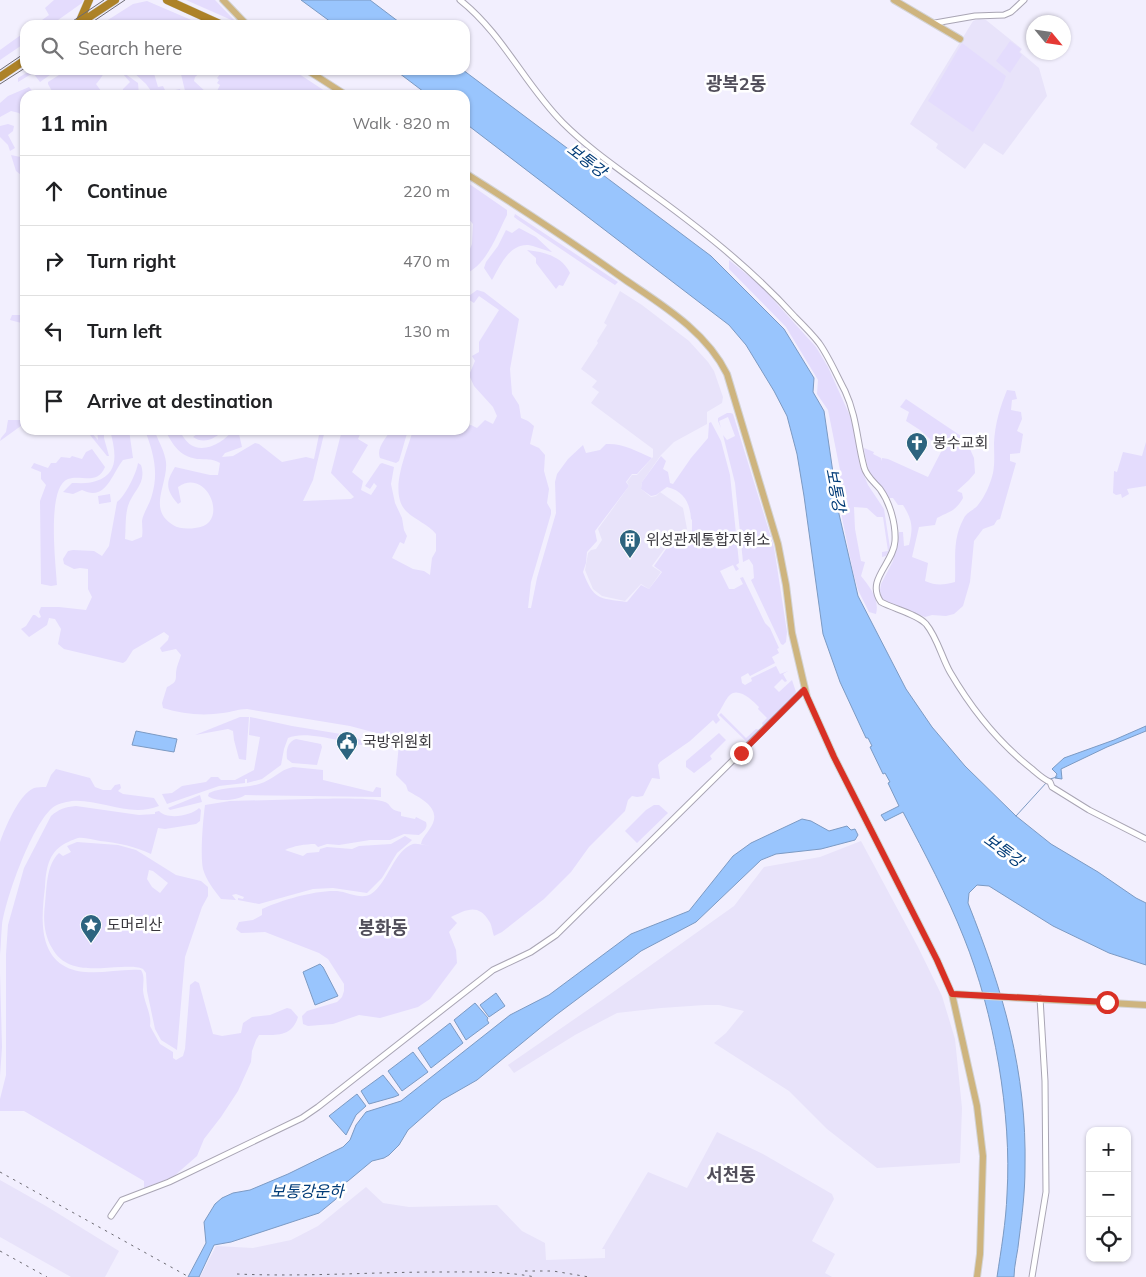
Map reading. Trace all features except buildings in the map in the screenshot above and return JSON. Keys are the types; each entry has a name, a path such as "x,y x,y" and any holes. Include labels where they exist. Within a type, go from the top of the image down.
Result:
{"highway":[{"path":"81,20 89,0"},
{"path":"85,20 115,0"},
{"path":"167,0 211,20"},
{"path":"0,77 20,63"}],"main road":[{"path":"222,0 242,20"},
{"path":"894,0 960,39"},
{"path":"315,75 338,90"},
{"path":"470,176 572,242 675,315 708,345 722,362 778,544 792,633 804,690 834,757 937,960 952,994 977,1106 983,1156 980,1254 977,1277"},
{"path":"952,994 1146,1005"}],"street":[{"path":"460,0 480,18 505,48 536,93 563,124 746,267 819,344 845,392 854,417 864,470 880,490 891,514 895,542 893,551 877,583 876,591 878,598 881,602 926,624 950,671 986,723 1015,756 1048,781 1052,787 1089,810 1146,839"},
{"path":"935,23 975,16 1004,15 1011,12 1024,0"},
{"path":"111,1216 122,1200 169,1182 302,1118 493,970 531,952 556,935 804,690"},
{"path":"1032,1277 1046,1192 1045,1080 1036,998"}],"shaded area":[{"path":"54,0 83,0 82,3 58,20 42,20 49,15 45,8"},
{"path":"186,0 215,0 234,20"},
{"path":"147,1 191,20 108,20 133,4"},
{"path":"979,19 986,20 1022,49 1020,52 1026,57 1026,60 1030,60 1039,68 1047,96 1003,155 984,143 965,169 936,148 938,144 910,124 973,21"},
{"path":"20,36 20,46 0,60 0,50"},
{"path":"1010,41 1021,49 1019,52 1022,55 1010,73 996,61"},
{"path":"962,43 1006,76 1002,87 973,132 928,101"},
{"path":"23,75 30,75 18,82 18,78"},
{"path":"35,75 50,75 40,82"},
{"path":"59,75 103,75 96,84 100,90 51,90 48,82"},
{"path":"124,75 138,83 139,90 123,90 130,82"},
{"path":"136,75 154,75 158,87 163,86 165,90 150,90"},
{"path":"181,75 197,75 194,81 204,90 185,90"},
{"path":"219,75 301,75 323,90 218,90 220,85 217,83 219,80 217,78"},
{"path":"20,91 20,114 11,111 0,117 0,103 8,96"},
{"path":"8,124 14,126 13,131 8,135 15,148 10,151 8,145 0,137 0,126"},
{"path":"11,155 20,157 20,174 16,171"},
{"path":"470,184 507,210 507,215 485,256 470,272 470,249 473,224 470,221"},
{"path":"515,214 618,282 615,285 601,276 518,220 514,217"},
{"path":"519,228 536,237 552,252 528,245 515,248 506,257 492,280 484,268 486,262 498,246 506,230 512,233"},
{"path":"527,250 552,256 567,267 570,273 563,286 559,285 556,289 536,263 536,258"},
{"path":"729,260 760,285 816,347 828,367 850,416 860,466 868,485 884,509 890,548 886,556 882,557 882,552 888,551 883,517 877,517 867,508 854,507 855,529 861,561 865,562 861,576 875,598 876,614 869,612 858,590 853,572 842,518 840,470 828,410 817,394 818,380 786,327 729,269"},
{"path":"477,290 484,292 519,319 510,369 512,394 519,405 521,418 534,426 530,444 539,448 545,455 544,471 549,489 547,503 551,514 531,582 528,608 531,608 537,578 556,513 555,482 557,474 568,459 583,445 586,453 600,450 606,444 624,446 652,458 637,474 632,474 626,482 629,486 595,531 597,541 587,552 583,572 590,588 598,596 609,600 627,602 641,585 649,589 662,572 654,566 676,535 687,530 688,538 692,537 692,520 685,498 678,491 667,487 656,495 651,496 641,489 642,482 661,456 666,461 663,469 668,472 670,483 673,484 708,438 709,423 711,422 721,441 730,475 739,563 736,565 739,569 736,571 733,565 720,571 729,589 734,589 743,584 740,578 743,577 779,648 777,649 779,653 772,657 775,663 750,676 748,673 741,677 742,683 745,685 752,681 751,678 776,666 780,674 788,671 783,674 787,681 785,682 782,679 774,687 779,692 792,680 796,692 763,726 762,723 767,718 758,709 759,707 740,693 732,694 717,715 720,720 716,724 713,720 690,741 660,762 658,765 660,779 652,778 643,796 632,796 628,800 625,811 589,847 571,872 544,899 502,932 494,936 491,924 485,915 476,910 467,910 451,917 457,923 449,932 456,950 457,963 430,999 418,1007 380,1018 359,1015 333,1024 308,1026 303,1024 302,1016 307,1011 337,1002 342,997 344,991 344,984 328,959 319,953 265,932 241,933 236,929 239,922 253,920 262,915 262,909 299,896 337,891 367,896 377,889 406,847 420,844 433,847 421,844 433,823 433,811 426,802 408,791 406,785 396,775 399,744 396,739 350,726 247,709 226,713 200,714 178,712 163,708 162,703 167,687 174,683 176,679 181,655 176,649 162,652 160,648 168,640 169,636 164,632 133,650 123,663 64,649 58,644 61,629 55,619 49,618 47,625 29,637 21,629 26,626 33,615 41,617 39,612 41,607 86,610 92,597 88,589 88,569 74,569 64,564 63,559 68,551 73,550 94,551 102,556 109,546 117,502 124,495 130,484 138,463 141,465 142,477 139,487 128,506 125,539 132,541 142,537 142,521 151,498 155,478 153,454 147,435 156,435 166,462 166,471 160,496 161,512 165,519 173,525 187,529 206,525 212,518 213,509 211,499 206,490 198,484 189,483 178,487 181,502 178,504 171,495 168,486 175,467 218,475 220,463 209,459 191,458 174,445 168,435 182,435 189,444 202,448 220,442 228,435 239,435 242,447 225,453 222,457 233,456 255,443 282,462 306,457 314,459 319,435 324,435 313,480 303,501 351,499 354,497 331,473 341,435 360,435 358,439 368,445 352,472 363,481 361,490 371,495 377,486 374,483 370,489 365,486 380,464 394,467 391,484 395,503 407,536 404,544 400,542 392,558 430,575 432,558 436,551 436,534 406,511 401,503 399,493 403,460 411,435 470,435 470,425 477,428 485,420 493,424 497,416 493,407 474,386 470,373 475,361 472,356 479,352 479,342 499,310 479,296 474,303 470,300 470,295"},
{"name":"위성관제통합지휘소","path":"620,291 642,305 689,341 714,371 723,397 722,403 707,412 707,424 674,442 661,455 642,482 641,489 651,497 656,496 660,492 683,508 687,529 676,533 652,566 661,572 649,589 641,584 625,601 602,596 593,589 585,570 588,553 596,549 602,540 598,529 629,486 627,482 632,475 637,475 653,457 653,449 591,403 599,392 592,387 597,381 581,369 607,325 604,323"},
{"path":"12,315 20,315 20,323 10,320"},
{"path":"1007,390 1015,391 1017,399 1012,400 1011,410 1021,412 1022,419 1017,431 1023,434 1020,453 1010,454 1010,461 1016,463 1000,519 994,525 983,529 974,541 970,582 963,606 954,614 925,617 886,602 881,597 881,584 893,561 899,532 903,532 904,546 909,545 911,525 903,505 898,505 893,498 887,498 874,480 867,464 864,448 874,452 873,454 881,458 882,461 882,458 888,459 928,477 942,450 920,430 906,421 909,412 900,407 906,399 961,436 970,449 974,458 975,473 957,491 962,493 963,498 955,509 937,518 935,525 919,527 912,557 928,563 925,581 933,584 955,582 955,550 960,526 965,516 978,505 990,482 994,466 995,429"},
{"path":"727,413 733,414 774,547 787,632 786,642 783,645 751,580 754,578 753,565 749,559 743,562 735,483 723,435 727,440 735,436 728,417 719,421 721,428 718,421 718,418"},
{"path":"8,420 20,420 20,427 0,441 6,432"},
{"path":"90,435 94,435 98,440 98,435 104,435 109,456"},
{"path":"111,435 130,435 133,458 123,460 102,490 90,493 82,490 73,494 63,492 72,483 93,482 104,477 113,467"},
{"path":"196,435 218,435 206,440 193,437"},
{"path":"388,435 407,435 399,461 396,463 380,458 379,451"},
{"path":"1146,442 1146,486 1127,489 1129,494 1122,498 1121,494 1116,495 1113,493 1114,471 1117,472 1123,452 1142,456"},
{"path":"92,449 105,467 98,476 68,479 61,485 57,496 54,528 57,585 41,584 40,501 46,485 41,479 41,472 31,468 34,463 48,468 51,463 56,463 61,457 70,458 72,456 82,459 86,452"},
{"path":"110,494 111,502 99,504 98,496"},
{"path":"721,713 746,738 756,729 760,730 747,742 719,715"},
{"path":"240,717 249,717 246,760 239,759 233,731 228,729 195,735"},
{"path":"250,717 353,736 371,746 317,736 306,735 288,738 281,765 262,779 247,783 247,779 245,779 245,783 219,786 167,804 162,794 172,793 182,786 206,782 211,777 218,777 221,780 235,780 254,770 260,737 249,735"},
{"path":"719,733 726,740 710,756 712,759 694,773 686,767 686,761"},
{"path":"296,739 321,744 322,747 317,765 292,763 287,759 288,747"},
{"path":"293,767 323,770 323,780 373,792 376,787 381,788 381,797 245,795 237,799 226,800 208,796 209,793 221,789 259,784"},
{"path":"56,769 90,778 95,787 103,790 111,790 115,785 120,784 121,788 118,791 123,794 154,798 159,806 137,810 83,801 72,801 51,809 35,831 14,881 4,913 0,955 0,842 13,812 23,797 34,788 46,787"},
{"path":"200,795 202,802 170,810 168,808"},
{"path":"379,800 387,803 394,810 401,812 401,816 415,819 416,817 426,822 426,828 419,835 404,834 390,840 370,840 339,845 327,844 318,847 315,844 308,844 285,850 303,856 307,853 319,852 320,849 327,847 352,849 359,846 391,844 405,836 412,840 397,853 382,878 367,893 333,888 313,889 259,904 238,900 238,898 243,899 244,897 236,894 232,895 236,900 221,899 208,881 203,869 202,847 205,805 230,801"},
{"path":"654,805 659,805 668,813 637,843 625,831 646,810"},
{"path":"76,806 139,815 155,814 155,812 159,811 163,814 179,816 199,808 201,810 200,821 196,824 165,829 158,828 151,854 126,845 83,838 69,842 56,850 50,860 47,871 43,920 46,942 50,952 57,960 66,967 84,972 141,970 150,1026 160,1044 173,1052 173,1058 176,1060 183,1056 185,1049 190,985 195,981 199,983 213,1034 222,1036 241,1033 243,1023 252,1017 270,1015 287,1008 291,1009 298,1017 292,1028 283,1034 259,1035 252,1051 251,1062 238,1091 204,1139 197,1156 173,1177 144,1188 144,1181 24,1111 0,1111 0,1099 6,1075 6,954 8,925 24,868 51,816 62,809"},
{"path":"861,841 942,996 955,1039 962,1108 960,1163 877,1168 827,1129 789,1091 714,1043 726,1033 744,1011 719,1005 661,1008 617,1013 575,1035 514,1073 508,1065 734,906 764,867 820,857"},
{"path":"77,842 118,845 136,850 176,875 201,881 208,887 208,896 202,907 185,957 177,1050 161,1040 155,1029 147,991 146,973 143,969 138,967 82,968 73,966 58,956 52,948 47,938 44,921 49,870 59,853 63,856 71,852 67,846","holes":["149,870 168,883 160,893 152,887 147,879"]},
{"path":"0,973 2,1047 0,1076"},
{"path":"717,1132 763,1154 832,1194 834,1199 812,1241 835,1254 825,1273 832,1277 200,1277 216,1246 253,1248 291,1240 318,1226 366,1187 383,1203 409,1207 497,1205 522,1231 545,1243 546,1260 605,1258 605,1249 602,1249 648,1172 687,1188"},
{"path":"0,1180 119,1251 105,1277 71,1277 0,1237"}],"water":[{"path":"301,0 370,0 396,20 328,20"},
{"name":"보통강","path":"402,75 470,75 711,256 784,329 814,378 813,392 824,411 839,514 858,596 906,689 932,727 965,766 1016,816 1051,844 1146,903 1146,965 1109,953 1053,926 989,886 977,885 969,893 968,903 1002,1000 1017,1065 1022,1098 1025,1132 1025,1168 1014,1277 997,1277 1006,1204 1007,1131 999,1064 984,998 964,938 903,812 885,821 881,815 899,806 888,783 890,782 885,773 883,774 870,747 872,746 868,738 866,738 840,682 823,634 804,496 797,454 787,416 746,345 729,325 470,127 470,90 421,90"},
{"path":"1146,726 1146,731 1061,769 1062,779 1055,778 1057,774 1052,769 1064,758"},
{"path":"136,731 177,739 174,752 132,745"},
{"name":"보통강운하","path":"802,819 811,821 829,831 847,826 851,830 855,829 858,835 855,840 821,849 776,854 761,860 696,922 641,951 556,1015 477,1080 442,1100 408,1130 399,1145 389,1155 372,1161 340,1186 340,1192 336,1199 319,1213 231,1242 214,1245 199,1277 188,1277 206,1243 204,1222 215,1204 222,1198 233,1193 250,1190 288,1174 343,1147 350,1140 356,1125 366,1112 401,1101 510,1015 549,995 631,934 689,911 733,856 751,843"},
{"path":"320,964 338,996 315,1005 303,972"},
{"path":"496,993 505,1006 489,1017 480,1005"},
{"path":"475,1003 488,1018 489,1023 466,1040 454,1020"},
{"path":"450,1023 463,1043 431,1068 418,1048"},
{"path":"413,1052 428,1072 402,1091 388,1071"},
{"path":"383,1075 399,1095 369,1104 361,1091"},
{"path":"357,1094 366,1106 356,1115 346,1135 329,1116"}],"waterway":[{"path":"1050,779 1057,777"},
{"path":"1016,816 1047,782"}],"tram line":[{"path":"74,20 104,0"},
{"path":"95,20 125,0"},
{"path":"0,70 20,56"},
{"path":"0,84 20,71"}],"railway":[{"path":"0,1172 189,1277"},
{"path":"0,1251 47,1277"},
{"path":"525,1271 553,1271 589,1277"},
{"path":"237,1274 476,1272 535,1277"}],"place":[{"name":"봉수교회","path":"917,462"},
{"name":"위성관제통합지휘소","path":"630,559"},
{"name":"국방위원회","path":"347,761"},
{"name":"도머리산","path":"91,944"}],"district":[{"name":"광복2동","path":"736,84"},
{"name":"봉화동","path":"383,928"},
{"name":"서천동","path":"731,1175"}],"route":[{"path":"741,753 804,690 834,757 937,960 952,994 1107,1002"}]}
